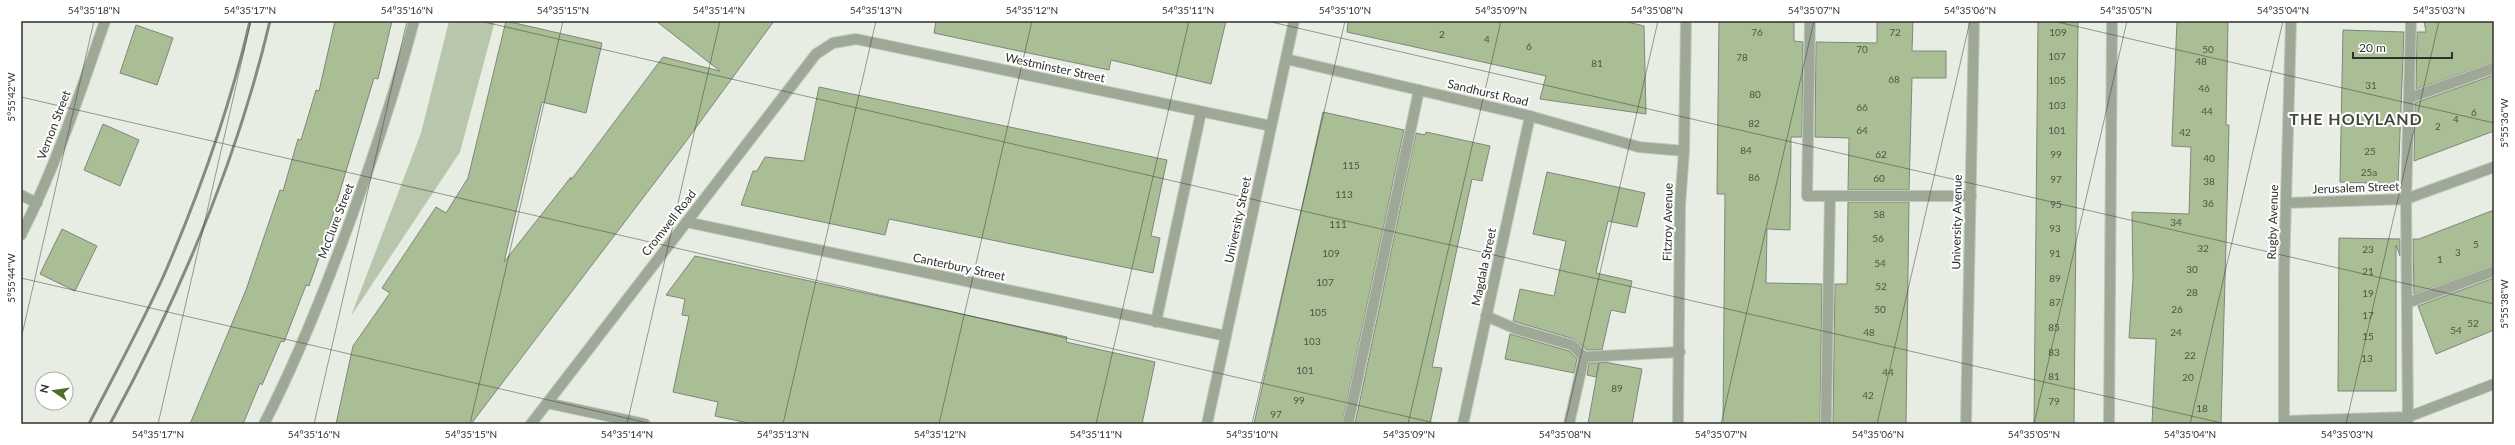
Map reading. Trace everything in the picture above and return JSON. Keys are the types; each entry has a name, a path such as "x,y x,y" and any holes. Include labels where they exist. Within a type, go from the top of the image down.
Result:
{"street":[{"name":"Vernon Street","path":"21,235 37,203 70,122 105,21"},
{"name":"McClure Street","path":"264,424 280,394 323,293 361,191 403,61 414,21"},
{"name":"University Street","path":"1207,424 1294,21"},
{"name":"Fitzroy Avenue","path":"1678,424 1680,352 1680,205 1684,151 1686,21"},
{"path":"1810,21 1807,196 1971,196"},
{"name":"University Avenue","path":"1966,424 1974,21"},
{"path":"2109,424 2112,21"},
{"name":"Rugby Avenue","path":"2284,422 2286,203 2291,21"},
{"path":"2408,421 2406,199 2411,21"},
{"name":"Westminster Street","path":"833,43 856,39 1271,126"},
{"name":"Cromwell Road","path":"530,424 816,54 833,43"},
{"name":"Sandhurst Road","path":"1286,59 1530,116 1639,147 1684,151"},
{"path":"2409,98 2494,68"},
{"path":"1348,424 1419,90"},
{"path":"1156,322 1201,112"},
{"name":"Magdala Street","path":"1463,424 1530,116"},
{"name":"Jerusalem Street","path":"2286,203 2406,199 2494,167"},
{"path":"21,195 37,203"},
{"path":"1826,424 1830,196"},
{"name":"Canterbury Street","path":"686,222 1226,336"},
{"path":"2407,303 2494,271"},
{"path":"1486,316 1516,329 1572,345 1584,357 1680,352"},
{"path":"1569,424 1584,357"},
{"path":"2284,422 2408,421 2494,384"},
{"path":"547,403 645,424"}],"green space":[{"path":"449,21 495,21 460,152 351,316 421,133"}],"building":[{"path":"335,21 392,21 378,79 374,78 325,241 309,286 306,285 284,342 281,341 262,385 260,383 243,424 190,424 246,290 280,190 283,191 298,139 301,140 316,90 319,91"},
{"path":"506,21 602,43 586,113 542,102 504,262 571,177 571,180 663,57 720,71 656,21 774,21 684,144 471,424 336,424 353,346 390,293 382,288 436,207 446,213 468,178"},
{"path":"936,21 1226,21 1211,84 1111,60 1109,70 934,33"},
{"path":"1348,21 1624,21 1644,26 1646,114 1540,99 1546,76 1347,32"},
{"path":"1719,21 1794,22 1794,41 1803,42 1802,137 1791,137 1790,230 1767,229 1766,283 1822,284 1820,423 1723,424 1725,194 1717,194"},
{"path":"1877,21 1913,21 1912,51 1946,51 1946,78 1912,78 1909,190 1848,190 1849,138 1815,137 1816,42 1877,43"},
{"path":"2038,21 2078,21 2074,424 2034,424"},
{"path":"2177,21 2228,21 2226,125 2229,125 2221,424 2152,424 2156,339 2129,338 2133,279 2132,212 2189,214 2191,147 2172,146"},
{"path":"2424,21 2494,21 2494,62 2416,89 2417,32 2426,32"},
{"path":"136,25 173,38 157,85 120,73"},
{"path":"2343,30 2404,32 2398,184 2340,182"},
{"path":"2494,75 2494,131 2414,161 2415,103"},
{"path":"819,87 1167,160 1151,236 1160,238 1153,273 889,219 885,235 741,205 753,171 757,171 765,157 804,161"},
{"path":"1323,112 1404,130 1342,424 1254,424"},
{"path":"103,124 139,140 120,186 84,170"},
{"path":"1426,132 1490,146 1482,181 1472,179 1459,239 1432,367 1442,368 1430,424 1355,424 1416,133 1425,135"},
{"path":"1547,172 1645,193 1637,227 1608,221 1596,273 1632,281 1625,313 1611,310 1602,350 1587,350 1574,339 1513,321 1520,289 1554,296 1566,241 1533,234"},
{"path":"1848,202 1909,202 1906,424 1833,423 1835,284 1847,284"},
{"path":"2494,210 2494,265 2414,294 2413,239 2419,239"},
{"path":"62,229 97,246 75,291 40,274"},
{"path":"2339,238 2400,239 2400,256 2396,245 2396,391 2338,391"},
{"path":"695,256 1067,337 1066,342 1155,362 1142,424 753,424 715,416 718,402 673,392 689,316 682,315 685,299 666,295"},
{"path":"2494,278 2494,330 2436,354 2418,306"},
{"path":"1510,334 1569,351 1577,359 1574,373 1505,359"},
{"path":"1604,362 1642,369 1632,424 1588,424 1599,363"},
{"path":"1589,363 1599,363 1596,377 1587,375"}],"railway":[{"path":"89,424 137,332 177,244 213,150 233,86 250,21"},
{"path":"110,424 159,327 204,227 241,125 270,21"}],"district":[{"name":"THE HOLYLAND","path":"2356,119"}]}
